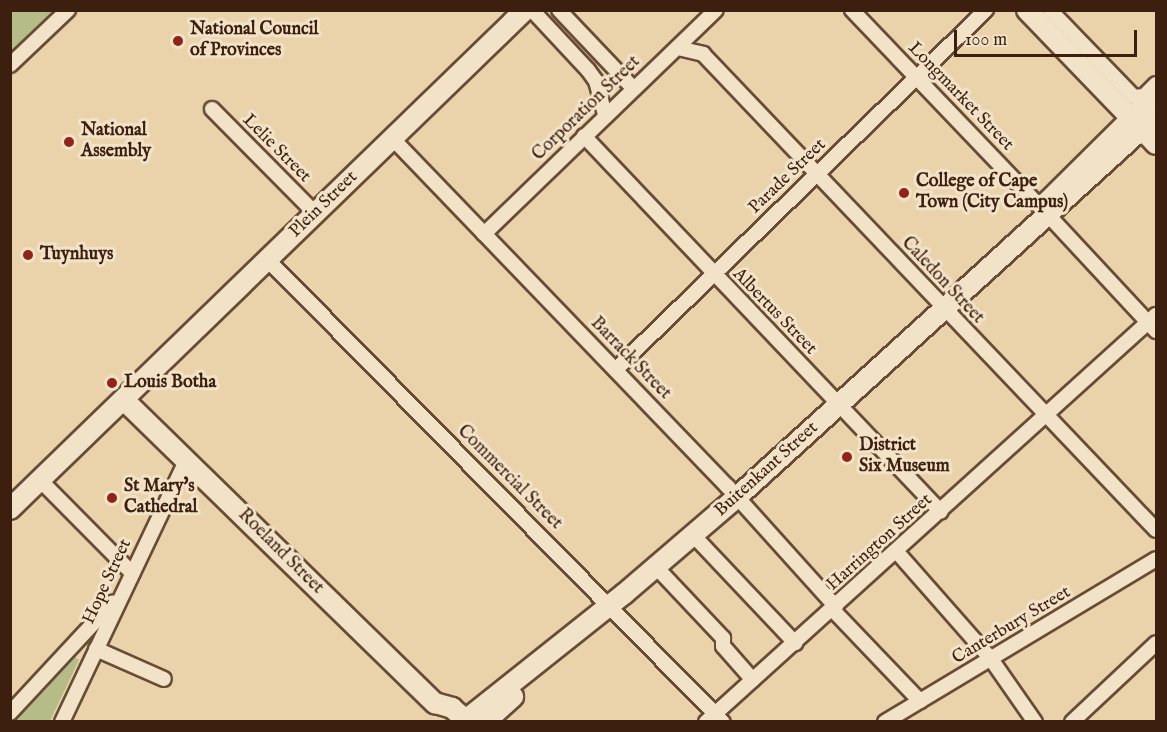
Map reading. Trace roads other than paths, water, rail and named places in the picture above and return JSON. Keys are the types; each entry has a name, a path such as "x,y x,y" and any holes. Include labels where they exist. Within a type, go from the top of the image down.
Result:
{"street":[{"path":"10,65 68,10"},
{"name":"Plein Street","path":"10,508 124,401 525,10"},
{"path":"532,10 596,81 605,115"},
{"path":"559,10 633,88"},
{"name":"Longmarket Street","path":"852,10 1154,323"},
{"name":"Parade Street","path":"615,370 987,10"},
{"path":"1027,10 1143,121 1156,144"},
{"path":"1050,10 1134,97 1144,96 1156,84"},
{"path":"678,48 703,54 701,37 711,15"},
{"name":"Corporation Street","path":"484,234 711,15"},
{"name":"Caledon Street","path":"703,54 941,307 1156,530"},
{"name":"Buitenkant Street","path":"471,721 615,603 736,498 1143,121 1156,94"},
{"name":"Lelie Street","path":"212,109 315,213"},
{"name":"Albertus Street","path":"584,136 941,512"},
{"name":"Barrack Street","path":"393,139 736,498 834,609 920,701"},
{"name":"Commercial Street","path":"268,260 615,603 715,719"},
{"name":"Harrington Street","path":"715,719 753,680 1154,323"},
{"name":"Roeland Street","path":"124,401 187,459 438,712 452,708 471,721"},
{"name":"Hope Street","path":"62,722 187,459"},
{"path":"40,480 132,573"},
{"path":"693,535 795,643"},
{"path":"897,552 991,659 1035,722"},
{"name":"Canterbury Street","path":"885,722 1156,559"},
{"path":"656,567 723,638 723,646 753,680"},
{"path":"10,713 123,591"},
{"path":"1072,722 1156,643"},
{"path":"96,649 164,679"}],"place":[{"name":"National Council of Provinces","path":"178,41"},
{"name":"National Assembly","path":"69,142"},
{"name":"College of Cape Town (City Campus)","path":"904,193"},
{"name":"Tuynhuys","path":"28,255"},
{"name":"Louis Botha","path":"112,383"},
{"name":"District Six Museum","path":"847,457"},
{"name":"St Mary's Cathedral","path":"112,498"}]}
